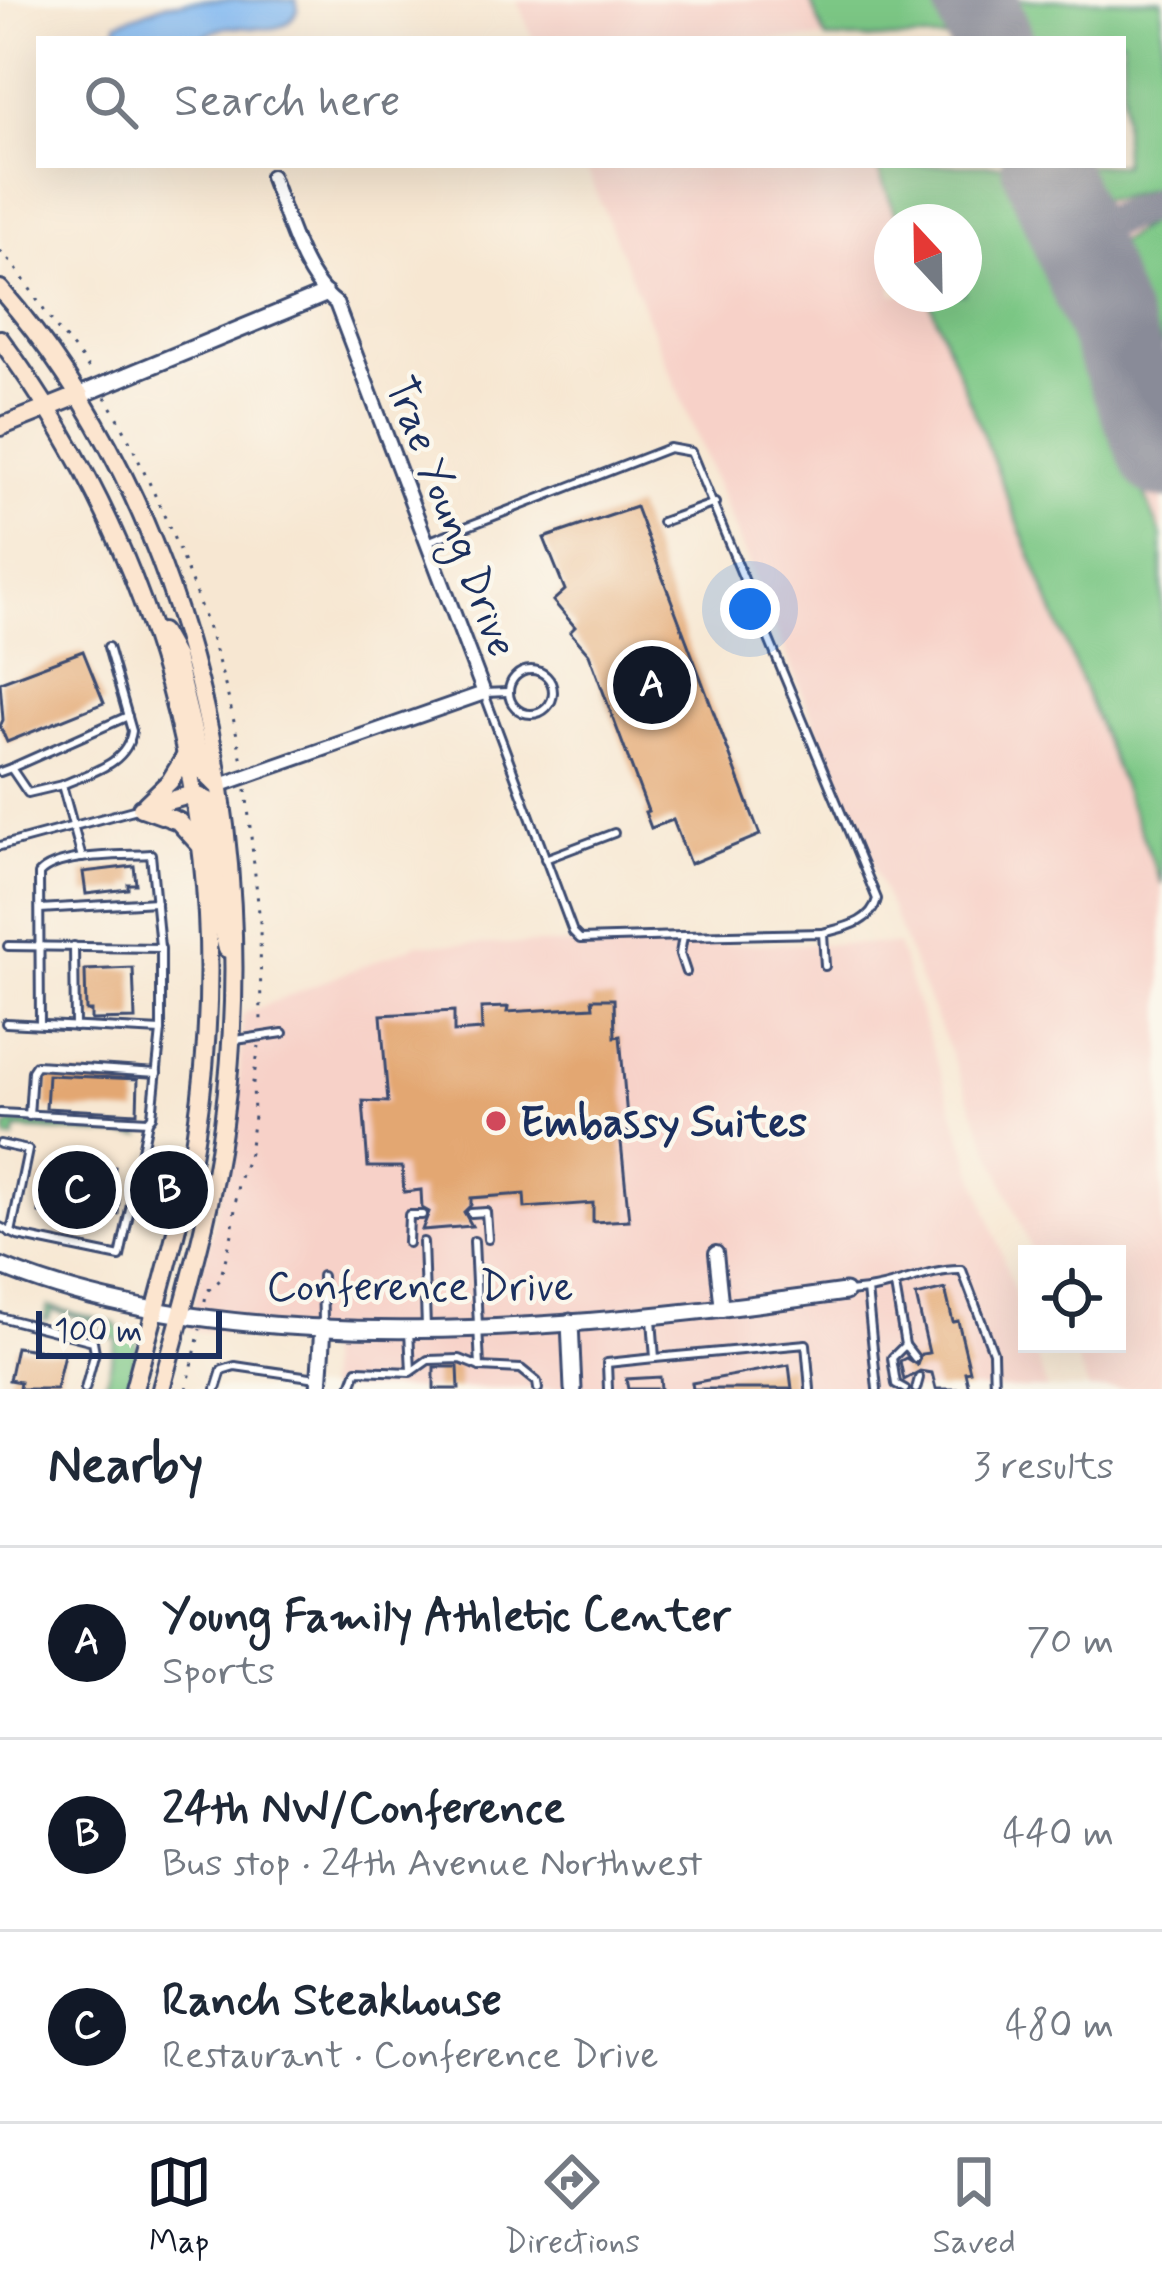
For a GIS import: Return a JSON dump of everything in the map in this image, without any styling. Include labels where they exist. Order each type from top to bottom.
[{"type":"main road","points":[[0,290],[80,395],[121,467],[158,552],[186,642],[218,786],[231,882],[232,1041],[214,1183],[161,1389]]},
{"type":"main road","points":[[0,306],[22,314]]},
{"type":"main road","points":[[0,339],[89,481],[140,595],[175,657],[203,771],[218,786]]},
{"type":"main road","points":[[0,427],[80,395]]},
{"type":"main road","points":[[134,1389],[183,1202],[203,1076],[208,984],[194,794],[172,691],[140,595]]},
{"type":"main road","points":[[141,808],[164,789],[186,754]]},
{"type":"main road","points":[[141,808],[194,794],[207,800],[221,925],[234,978]]},
{"type":"main road","points":[[141,808],[178,821],[201,847]]},
{"type":"street","name":"Trae Young Drive","points":[[218,786],[484,693],[336,303],[306,262],[271,176]]},
{"type":"street","points":[[80,395],[325,294]]},
{"type":"street","points":[[716,1253],[722,1310]]},
{"type":"street","name":"Conference Drive","points":[[0,1266],[181,1315],[323,1325],[570,1322],[722,1310],[845,1292]]},
{"type":"street","points":[[570,1322],[573,1389]]},
{"type":"street","points":[[320,1384],[323,1325]]},
{"type":"lane","points":[[427,542],[669,448],[692,452],[877,899],[874,911],[864,920],[823,933],[580,939],[573,932],[484,693],[508,692]]},
{"type":"lane","points":[[662,522],[715,502]]},
{"type":"lane","points":[[11,768],[28,793],[62,785],[127,752],[132,731],[108,647]]},
{"type":"lane","points":[[531,670],[544,674],[554,692],[544,712],[529,715],[515,709],[508,692],[517,675],[531,670]]},
{"type":"lane","points":[[0,772],[128,716]]},
{"type":"lane","points":[[62,785],[82,858]]},
{"type":"lane","points":[[0,847],[141,808]]},
{"type":"lane","points":[[545,859],[614,832]]},
{"type":"lane","points":[[0,1227],[71,1249],[120,1257],[144,1156],[161,1031],[152,854],[82,858],[40,870],[40,1024]]},
{"type":"lane","points":[[40,909],[157,902]]},
{"type":"lane","points":[[823,933],[825,966]]},
{"type":"lane","points":[[683,936],[680,954],[686,972]]},
{"type":"lane","points":[[8,946],[160,948]]},
{"type":"lane","points":[[74,946],[75,1027]]},
{"type":"lane","points":[[6,1023],[161,1031]]},
{"type":"lane","points":[[232,1041],[284,1034]]},
{"type":"lane","points":[[29,1116],[36,1065],[157,1072]]},
{"type":"lane","points":[[0,1113],[148,1121]]},
{"type":"lane","points":[[0,1144],[28,1150],[11,1233]]},
{"type":"lane","points":[[472,1213],[486,1212],[488,1239]]},
{"type":"lane","points":[[408,1243],[409,1215],[422,1215]]},
{"type":"lane","points":[[474,1241],[480,1367]]},
{"type":"lane","points":[[411,1372],[423,1243]]},
{"type":"lane","points":[[845,1292],[962,1270],[993,1352],[994,1389]]},
{"type":"lane","points":[[322,1276],[323,1325]]},
{"type":"lane","points":[[895,1286],[905,1346],[915,1358]]},
{"type":"lane","points":[[867,1290],[877,1389]]},
{"type":"lane","points":[[652,1316],[655,1358]]},
{"type":"lane","points":[[0,1317],[93,1341],[95,1352],[85,1389]]},
{"type":"lane","points":[[608,1389],[608,1363],[806,1344],[810,1389]]},
{"type":"lane","points":[[905,1346],[892,1358],[896,1384],[905,1389]]},
{"type":"lane","points":[[350,1389],[358,1370],[411,1372],[428,1360],[460,1359],[480,1367],[521,1370],[537,1382],[538,1389]]},
{"type":"lane","points":[[230,1389],[217,1388],[222,1370],[235,1366],[320,1384]]},
{"type":"lane","points":[[916,1389],[919,1378]]},
{"type":"shaded area","points":[[517,0],[1162,0],[1162,1389],[1089,1389],[1074,1353],[1126,1353],[1126,1245],[1029,1245],[586,168],[1126,168],[1126,36],[532,36]]},
{"type":"shaded area","points":[[418,944],[897,944],[1018,1302],[1018,1353],[1035,1353],[1047,1389],[326,1389],[325,1337],[188,1330],[236,1128],[243,1014]]},
{"type":"green space","points":[[810,0],[941,0],[957,36],[825,36]]},
{"type":"green space","points":[[1002,0],[1162,0],[1162,185],[1114,199],[1085,200],[1071,168],[1126,168],[1126,36],[1017,36]]},
{"type":"green space","points":[[877,168],[1010,168],[1162,537],[1162,885],[934,312],[982,312],[982,204],[892,204]]},
{"type":"green space","points":[[1162,215],[1162,389],[1105,251]]},
{"type":"green space","points":[[14,1123],[139,1132],[141,1136],[16,1129],[14,1139],[7,1138],[6,1127]]},
{"type":"green space","points":[[48,1306],[116,1324],[123,1338],[136,1337],[127,1389],[104,1389],[117,1339],[104,1335],[104,1325],[52,1310],[44,1320]]},
{"type":"water","points":[[296,0],[298,10],[277,27],[229,27],[203,36],[114,36],[118,22],[166,4]]},
{"type":"building","points":[[636,507],[760,835],[690,864],[673,820],[651,828],[589,654],[553,601],[565,590],[544,538]]},
{"type":"building","points":[[83,651],[104,703],[7,742],[0,726],[0,682]]},
{"type":"building","points":[[134,866],[136,884],[128,884],[128,889],[86,894],[83,872]]},
{"type":"building","points":[[133,968],[135,1019],[91,1020],[91,1011],[86,1011],[85,970]]},
{"type":"building","name":"Embassy Suites","points":[[592,999],[614,999],[629,1141],[621,1142],[629,1220],[593,1222],[593,1203],[525,1208],[524,1194],[471,1198],[464,1212],[472,1226],[422,1230],[429,1212],[422,1208],[421,1190],[404,1192],[402,1167],[368,1167],[363,1101],[388,1102],[381,1015],[454,1011],[454,1032],[482,1030],[481,1008],[508,1007],[507,1012],[593,1007]]},
{"type":"building","points":[[48,1075],[138,1079],[137,1113],[46,1108]]},
{"type":"building","points":[[90,1165],[115,1167],[112,1200],[119,1200],[118,1214],[68,1211],[67,1218],[39,1213],[42,1179],[48,1179],[49,1172],[89,1175]]},
{"type":"building","points":[[945,1289],[970,1371],[965,1372],[969,1389],[936,1389],[932,1373],[920,1371],[904,1380],[900,1361],[906,1358],[917,1365],[921,1354],[929,1353],[916,1296]]},
{"type":"building","points":[[16,1347],[64,1354],[56,1389],[19,1389],[20,1382],[9,1380]]},
{"type":"building","points":[[789,1365],[792,1389],[693,1389],[692,1383]]},
{"type":"building","points":[[434,1367],[458,1367],[459,1389],[434,1389]]},
{"type":"building","points":[[660,1377],[661,1389],[628,1389],[626,1379]]},
{"type":"taxiway","points":[[1072,236],[1162,201]]},
{"type":"runway","points":[[975,0],[990,36]]},
{"type":"runway","points":[[1044,168],[1162,457]]},
{"type":"place","name":"Young Family Athletic Center","points":[[652,685]]},
{"type":"place","name":"Embassy Suites","points":[[496,1121]]},
{"type":"place","name":"Ranch Steakhouse","points":[[77,1190]]},
{"type":"place","name":"24th NW/Conference","points":[[169,1190]]}]
